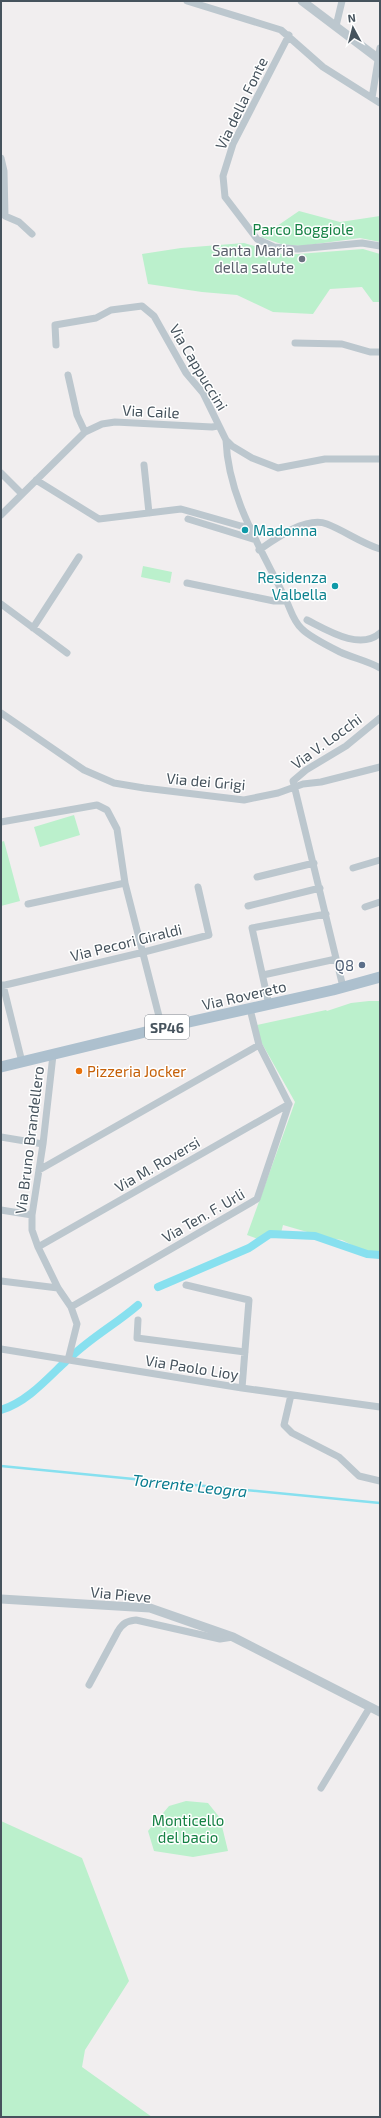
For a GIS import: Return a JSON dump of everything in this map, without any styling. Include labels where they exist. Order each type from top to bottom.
[{"type":"main road","name":"Via Rovereto","points":[[1,1066],[380,979]]},
{"type":"street","points":[[187,1],[281,30],[289,35],[323,67],[380,103]]},
{"type":"street","points":[[302,1],[378,59]]},
{"type":"street","points":[[336,26],[342,1]]},
{"type":"street","name":"Via della Fonte","points":[[289,35],[233,144],[223,176],[225,197],[257,239],[274,247],[298,249],[362,242],[380,246]]},
{"type":"street","points":[[372,98],[380,48]]},
{"type":"street","points":[[1,158],[4,171],[6,216],[19,222],[32,234]]},
{"type":"street","name":"Via Cappuccini","points":[[56,345],[55,325],[96,318],[111,310],[142,306],[154,316],[186,373],[203,393],[218,426],[226,440],[232,446],[252,458],[278,468],[325,459],[380,459]]},
{"type":"street","points":[[295,343],[342,344],[370,352],[380,352]]},
{"type":"street","points":[[68,375],[77,415],[85,432]]},
{"type":"street","name":"Via Caile","points":[[1,514],[85,432],[102,424],[115,422],[212,427],[218,426]]},
{"type":"street","points":[[226,440],[226,456],[233,488],[259,550],[287,601],[294,619],[302,629],[340,652],[380,668]]},
{"type":"street","points":[[144,465],[149,513]]},
{"type":"street","points":[[1,473],[22,494]]},
{"type":"street","points":[[36,480],[99,520],[181,509],[241,526],[250,527]]},
{"type":"street","points":[[188,519],[256,540]]},
{"type":"street","points":[[259,550],[287,531],[309,524],[325,523],[365,544],[380,549]]},
{"type":"street","points":[[33,628],[79,557]]},
{"type":"street","points":[[187,583],[274,601],[287,601]]},
{"type":"street","points":[[1,604],[67,653]]},
{"type":"street","points":[[307,620],[334,633],[362,641],[375,638],[380,633]]},
{"type":"street","name":"Via dei Grigi","points":[[1,713],[84,770],[114,783],[144,788],[244,800],[295,788],[303,784],[321,782],[380,767]]},
{"type":"street","name":"Via V. Locchi","points":[[295,788],[293,781],[306,770],[346,746],[380,718]]},
{"type":"street","points":[[295,788],[336,959],[348,986]]},
{"type":"street","points":[[1,822],[97,805],[107,810],[118,829],[125,883],[144,952],[162,1028]]},
{"type":"street","points":[[353,868],[380,860]]},
{"type":"street","points":[[258,877],[314,863]]},
{"type":"street","points":[[28,904],[125,883]]},
{"type":"street","name":"Via Pecori Giraldi","points":[[2,985],[144,952],[209,934],[198,887]]},
{"type":"street","points":[[248,906],[320,888]]},
{"type":"street","points":[[365,907],[380,902]]},
{"type":"street","points":[[269,1005],[252,928],[326,914]]},
{"type":"street","points":[[263,975],[336,959]]},
{"type":"street","points":[[2,985],[22,1062]]},
{"type":"street","points":[[250,1010],[259,1045],[289,1104]]},
{"type":"street","points":[[39,1170],[259,1045]]},
{"type":"street","name":"Via Bruno Brandellero","points":[[53,1055],[43,1144],[32,1215],[32,1230],[38,1247],[58,1288],[71,1307],[77,1324],[68,1360]]},
{"type":"street","name":"Via M. Roversi","points":[[38,1247],[289,1104]]},
{"type":"street","name":"Via Ten. F. Urli","points":[[71,1307],[257,1199],[289,1104]]},
{"type":"street","points":[[1,1137],[43,1144]]},
{"type":"street","points":[[1,1210],[32,1215]]},
{"type":"street","points":[[1,1281],[58,1288]]},
{"type":"street","points":[[186,1285],[249,1300],[242,1388]]},
{"type":"street","points":[[138,1320],[136,1338],[245,1352]]},
{"type":"street","name":"Via Paolo Lioy","points":[[1,1349],[242,1388],[380,1407]]},
{"type":"street","points":[[291,1395],[284,1425],[292,1433],[339,1457],[359,1476],[380,1481]]},
{"type":"street","name":"Via Pieve","points":[[1,1599],[150,1608],[234,1637],[380,1712]]},
{"type":"street","name":"Via Pieve","points":[[89,1685],[118,1630],[122,1624],[129,1621],[136,1620],[220,1639],[234,1637]]},
{"type":"street","points":[[321,1788],[370,1707]]},
{"type":"green space","name":"Parco Boggiole","points":[[299,211],[340,222],[380,216],[380,242],[360,238],[301,246],[281,244],[261,237]]},
{"type":"green space","points":[[244,243],[285,255],[363,249],[380,254],[380,302],[373,302],[362,287],[330,289],[313,314],[273,312],[237,295],[202,292],[148,284],[142,254],[181,248]]},
{"type":"green space","points":[[143,566],[172,572],[170,583],[141,577]]},
{"type":"green space","points":[[74,815],[80,835],[40,847],[34,827]]},
{"type":"green space","points":[[4,841],[20,901],[1,906],[1,842]]},
{"type":"green space","points":[[380,1001],[380,1254],[362,1250],[342,1240],[328,1238],[283,1225],[281,1233],[258,1239],[247,1235],[295,1102],[260,1040],[257,1025],[327,1011],[351,1003]]},
{"type":"green space","name":"Monticello del bacio","points":[[186,1801],[208,1803],[220,1818],[228,1851],[193,1857],[154,1851],[148,1831],[169,1806]]},
{"type":"green space","points":[[1,1821],[82,1858],[129,1981],[85,2050],[82,2067],[152,2117],[1,2117]]},
{"type":"waterway","points":[[158,1287],[249,1248],[270,1234],[315,1236],[367,1254],[380,1255]]},
{"type":"waterway","points":[[71,1357],[87,1343],[138,1305]]},
{"type":"waterway","points":[[1,1410],[28,1396],[66,1361]]},
{"type":"waterway","name":"Torrente Leogra","points":[[1,1466],[380,1503]]},
{"type":"place","name":"Santa Maria della salute","points":[[302,259]]},
{"type":"place","name":"Madonna","points":[[245,530]]},
{"type":"place","name":"Residenza Valbella","points":[[335,586]]},
{"type":"place","name":"Q8","points":[[362,965]]},
{"type":"place","name":"Pizzeria Jocker","points":[[79,1071]]}]
